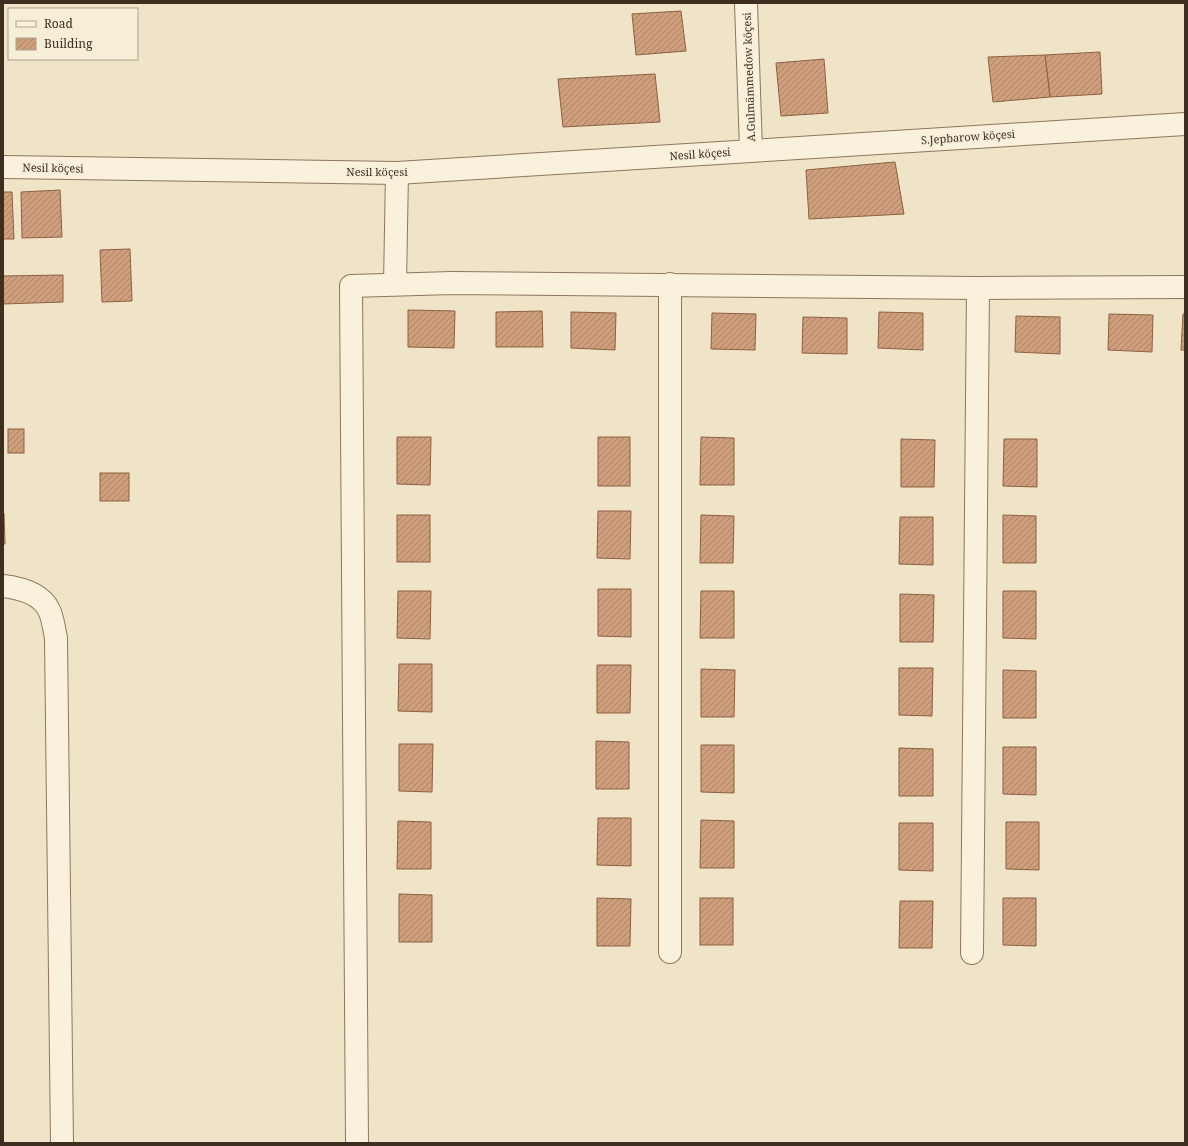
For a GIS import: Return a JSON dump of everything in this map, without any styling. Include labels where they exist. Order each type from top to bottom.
[{"type":"street","name":"A.Gulmämmedow köçesi","points":[[746,3],[750,150]]},
{"type":"street","name":"S.Jepbarow köçesi","points":[[750,150],[1185,124]]},
{"type":"street","name":"Nesil köçesi","points":[[3,167],[397,173],[750,150]]},
{"type":"street","points":[[395,284],[397,173]]},
{"type":"street","points":[[357,1143],[351,286],[395,284],[670,284],[978,288],[1185,286]]},
{"type":"street","points":[[670,284],[670,952]]},
{"type":"street","points":[[972,953],[978,288]]},
{"type":"street","points":[[3,586],[18,588],[34,594],[48,609],[56,638],[62,1143]]},
{"type":"building","points":[[681,11],[686,51],[636,55],[632,14]]},
{"type":"building","points":[[1100,52],[1102,94],[1050,97],[1045,55]]},
{"type":"building","points":[[1045,55],[1050,97],[993,102],[988,57]]},
{"type":"building","points":[[824,59],[828,113],[781,116],[776,63]]},
{"type":"building","points":[[655,74],[660,122],[563,127],[558,79]]},
{"type":"building","points":[[895,162],[904,214],[809,219],[806,170]]},
{"type":"building","points":[[60,190],[62,237],[22,238],[21,192]]},
{"type":"building","points":[[3,192],[12,192],[14,239],[3,239]]},
{"type":"building","points":[[130,249],[132,301],[102,302],[100,250]]},
{"type":"building","points":[[63,275],[63,302],[3,304],[3,276]]},
{"type":"building","points":[[408,310],[455,311],[454,348],[408,347]]},
{"type":"building","points":[[542,311],[543,347],[496,347],[496,312]]},
{"type":"building","points":[[571,312],[616,313],[615,350],[571,348]]},
{"type":"building","points":[[879,312],[923,313],[923,350],[878,348]]},
{"type":"building","points":[[712,313],[756,314],[755,350],[711,349]]},
{"type":"building","points":[[1109,314],[1153,315],[1152,352],[1108,350]]},
{"type":"building","points":[[1183,314],[1185,314],[1185,350],[1181,350]]},
{"type":"building","points":[[1016,316],[1060,317],[1060,354],[1015,352]]},
{"type":"building","points":[[803,317],[847,318],[847,354],[802,353]]},
{"type":"building","points":[[8,429],[24,429],[24,453],[8,453]]},
{"type":"building","points":[[397,437],[431,437],[430,485],[397,484]]},
{"type":"building","points":[[598,437],[630,437],[630,486],[598,486]]},
{"type":"building","points":[[701,437],[734,438],[734,485],[700,485]]},
{"type":"building","points":[[901,439],[935,440],[934,487],[901,487]]},
{"type":"building","points":[[1004,439],[1037,439],[1037,487],[1003,486]]},
{"type":"building","points":[[100,473],[129,473],[129,501],[100,501]]},
{"type":"building","points":[[598,511],[631,511],[630,559],[597,558]]},
{"type":"building","points":[[4,513],[5,544],[3,544]]},
{"type":"building","points":[[397,515],[430,515],[430,562],[397,562]]},
{"type":"building","points":[[701,515],[734,516],[733,563],[700,563]]},
{"type":"building","points":[[1003,515],[1036,516],[1036,563],[1003,563]]},
{"type":"building","points":[[900,517],[933,517],[933,565],[899,564]]},
{"type":"building","points":[[598,589],[631,589],[631,637],[598,636]]},
{"type":"building","points":[[398,591],[431,591],[430,639],[397,638]]},
{"type":"building","points":[[701,591],[734,591],[734,638],[700,638]]},
{"type":"building","points":[[1003,591],[1036,591],[1036,639],[1003,638]]},
{"type":"building","points":[[900,594],[934,595],[933,642],[900,642]]},
{"type":"building","points":[[399,664],[432,664],[432,712],[398,711]]},
{"type":"building","points":[[597,665],[631,665],[630,713],[597,713]]},
{"type":"building","points":[[899,668],[933,668],[932,716],[899,715]]},
{"type":"building","points":[[701,669],[735,670],[734,717],[701,717]]},
{"type":"building","points":[[1003,670],[1036,671],[1036,718],[1003,718]]},
{"type":"building","points":[[596,741],[629,742],[629,789],[596,789]]},
{"type":"building","points":[[399,744],[433,744],[432,792],[399,791]]},
{"type":"building","points":[[701,745],[734,745],[734,793],[701,792]]},
{"type":"building","points":[[1003,747],[1036,747],[1036,795],[1003,794]]},
{"type":"building","points":[[899,748],[933,749],[933,796],[899,796]]},
{"type":"building","points":[[598,818],[631,818],[631,866],[597,865]]},
{"type":"building","points":[[701,820],[734,821],[734,868],[700,868]]},
{"type":"building","points":[[398,821],[431,822],[431,869],[397,869]]},
{"type":"building","points":[[1006,822],[1039,822],[1039,870],[1006,869]]},
{"type":"building","points":[[899,823],[933,823],[933,871],[899,870]]},
{"type":"building","points":[[399,894],[432,895],[432,942],[399,942]]},
{"type":"building","points":[[597,898],[631,899],[630,946],[597,946]]},
{"type":"building","points":[[700,898],[733,898],[733,945],[700,945]]},
{"type":"building","points":[[1003,898],[1036,898],[1036,946],[1003,945]]},
{"type":"building","points":[[900,901],[933,901],[932,948],[899,948]]}]
